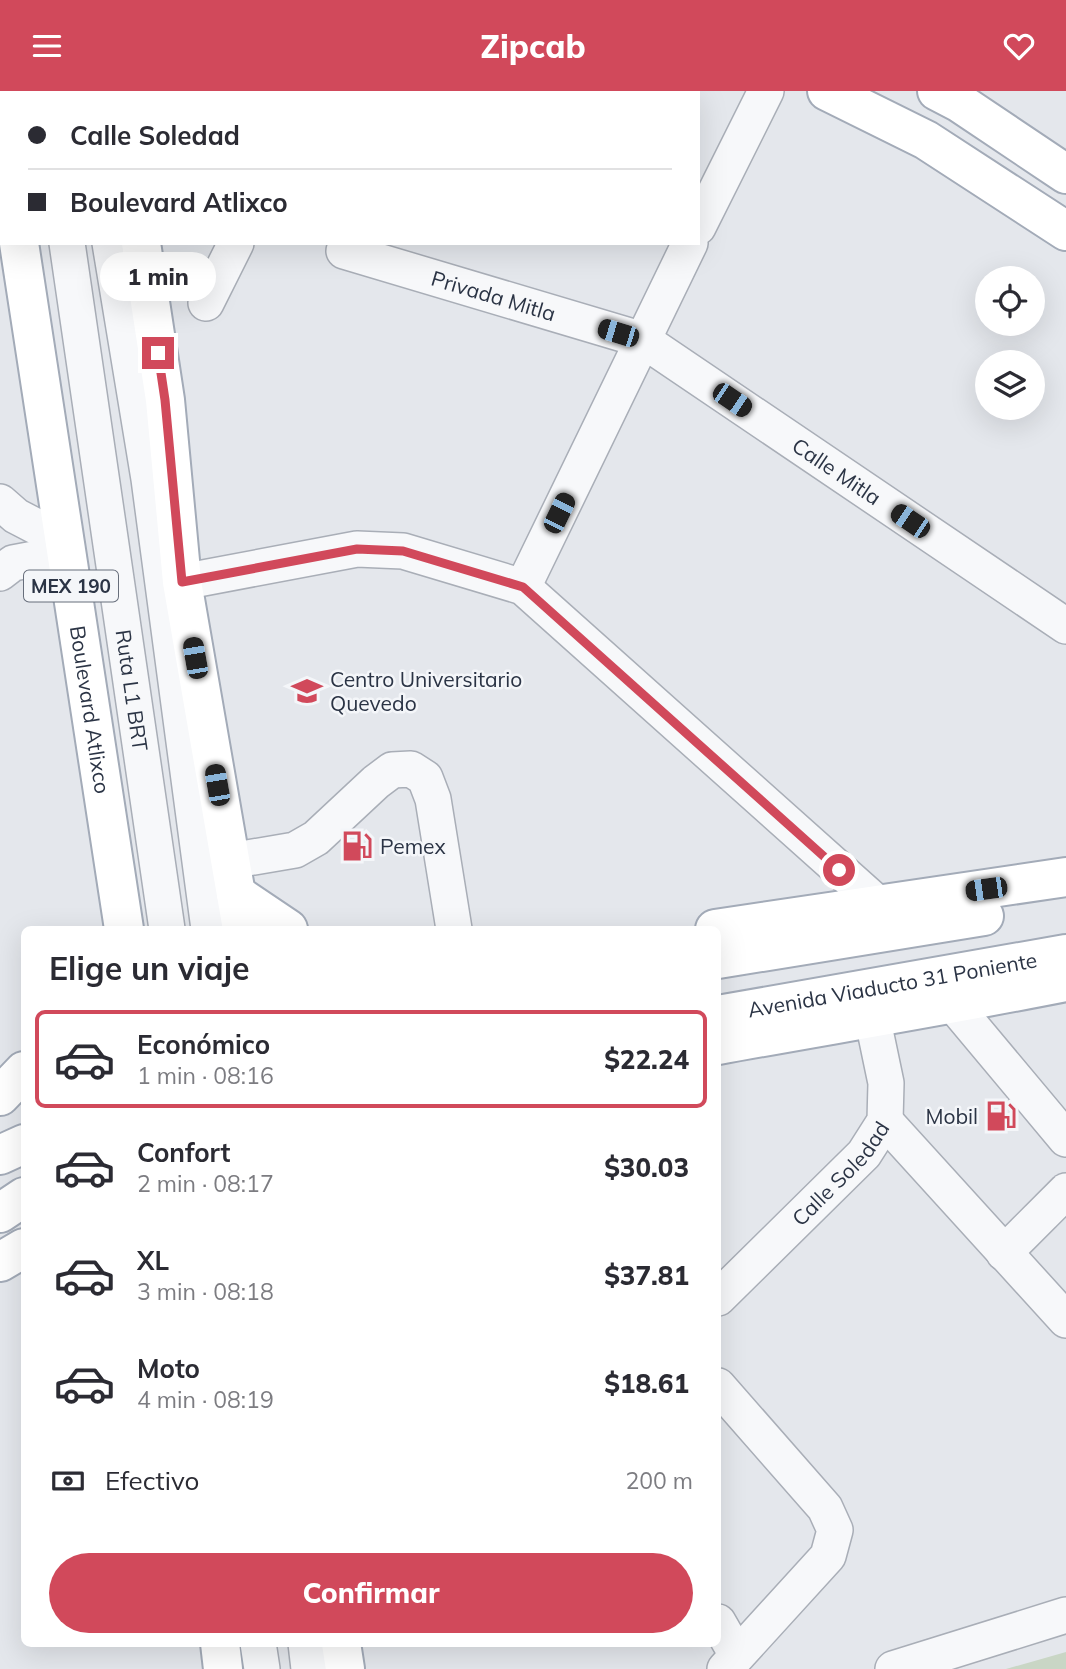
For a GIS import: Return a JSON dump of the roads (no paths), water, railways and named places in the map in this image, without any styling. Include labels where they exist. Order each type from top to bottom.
[{"type":"main road","points":[[827,91],[926,140],[1066,231]]},
{"type":"main road","points":[[956,95],[1066,174]]},
{"type":"main road","name":"Boulevard Atlixco","points":[[19,245],[124,926]]},
{"type":"main road","points":[[141,245],[165,400],[182,582],[236,895],[283,926]]},
{"type":"main road","points":[[98,926],[115,866]]},
{"type":"main road","points":[[721,928],[1066,877]]},
{"type":"main road","points":[[721,959],[1066,902]]},
{"type":"main road","name":"Avenida Viaducto 31 Poniente","points":[[721,1032],[1066,954]]},
{"type":"main road","points":[[721,1033],[872,1016],[953,1004],[1066,982]]},
{"type":"main road","points":[[0,1096],[21,1073]]},
{"type":"main road","points":[[0,1109],[21,1095]]},
{"type":"main road","points":[[0,1155],[21,1145]]},
{"type":"main road","points":[[0,1213],[21,1199]]},
{"type":"main road","points":[[0,1262],[21,1250]]},
{"type":"main road","points":[[0,1274],[21,1278]]},
{"type":"main road","points":[[220,1647],[223,1669]]},
{"type":"main road","points":[[342,1647],[345,1669]]},
{"type":"street","points":[[700,223],[766,91]]},
{"type":"street","name":"Ruta L1 BRT","points":[[67,245],[167,926]]},
{"type":"street","name":"Ruta L1 BRT","points":[[110,245],[149,479],[209,926]]},
{"type":"street","points":[[206,303],[235,245]]},
{"type":"street","points":[[523,587],[689,245]]},
{"type":"street","name":"Privada Mitla","points":[[344,251],[643,340]]},
{"type":"street","name":"Calle Mitla","points":[[643,340],[1066,626]]},
{"type":"street","points":[[0,502],[16,516],[65,547]]},
{"type":"street","points":[[0,573],[13,563],[65,547]]},
{"type":"street","points":[[182,582],[357,549],[403,551],[523,587],[879,905]]},
{"type":"street","points":[[236,895],[295,850],[316,838],[376,782],[393,770],[411,769],[425,778],[433,799],[454,926]]},
{"type":"street","points":[[953,1004],[1066,1139]]},
{"type":"street","name":"Calle Soledad","points":[[721,1295],[864,1154],[885,1121],[886,1083],[872,1016]]},
{"type":"street","points":[[885,1121],[1066,1320]]},
{"type":"street","points":[[1004,1253],[1066,1191]]},
{"type":"street","points":[[721,1389],[825,1508],[835,1530],[828,1556],[731,1662],[721,1631]]},
{"type":"street","points":[[893,1669],[1066,1615]]},
{"type":"street","points":[[259,1647],[262,1669]]},
{"type":"street","points":[[307,1647],[310,1669]]},
{"type":"place","name":"Centro Universitario Quevedo","points":[[307,691]]},
{"type":"place","name":"Pemex","points":[[357,846]]},
{"type":"place","name":"Mobil","points":[[1001,1116]]}]
